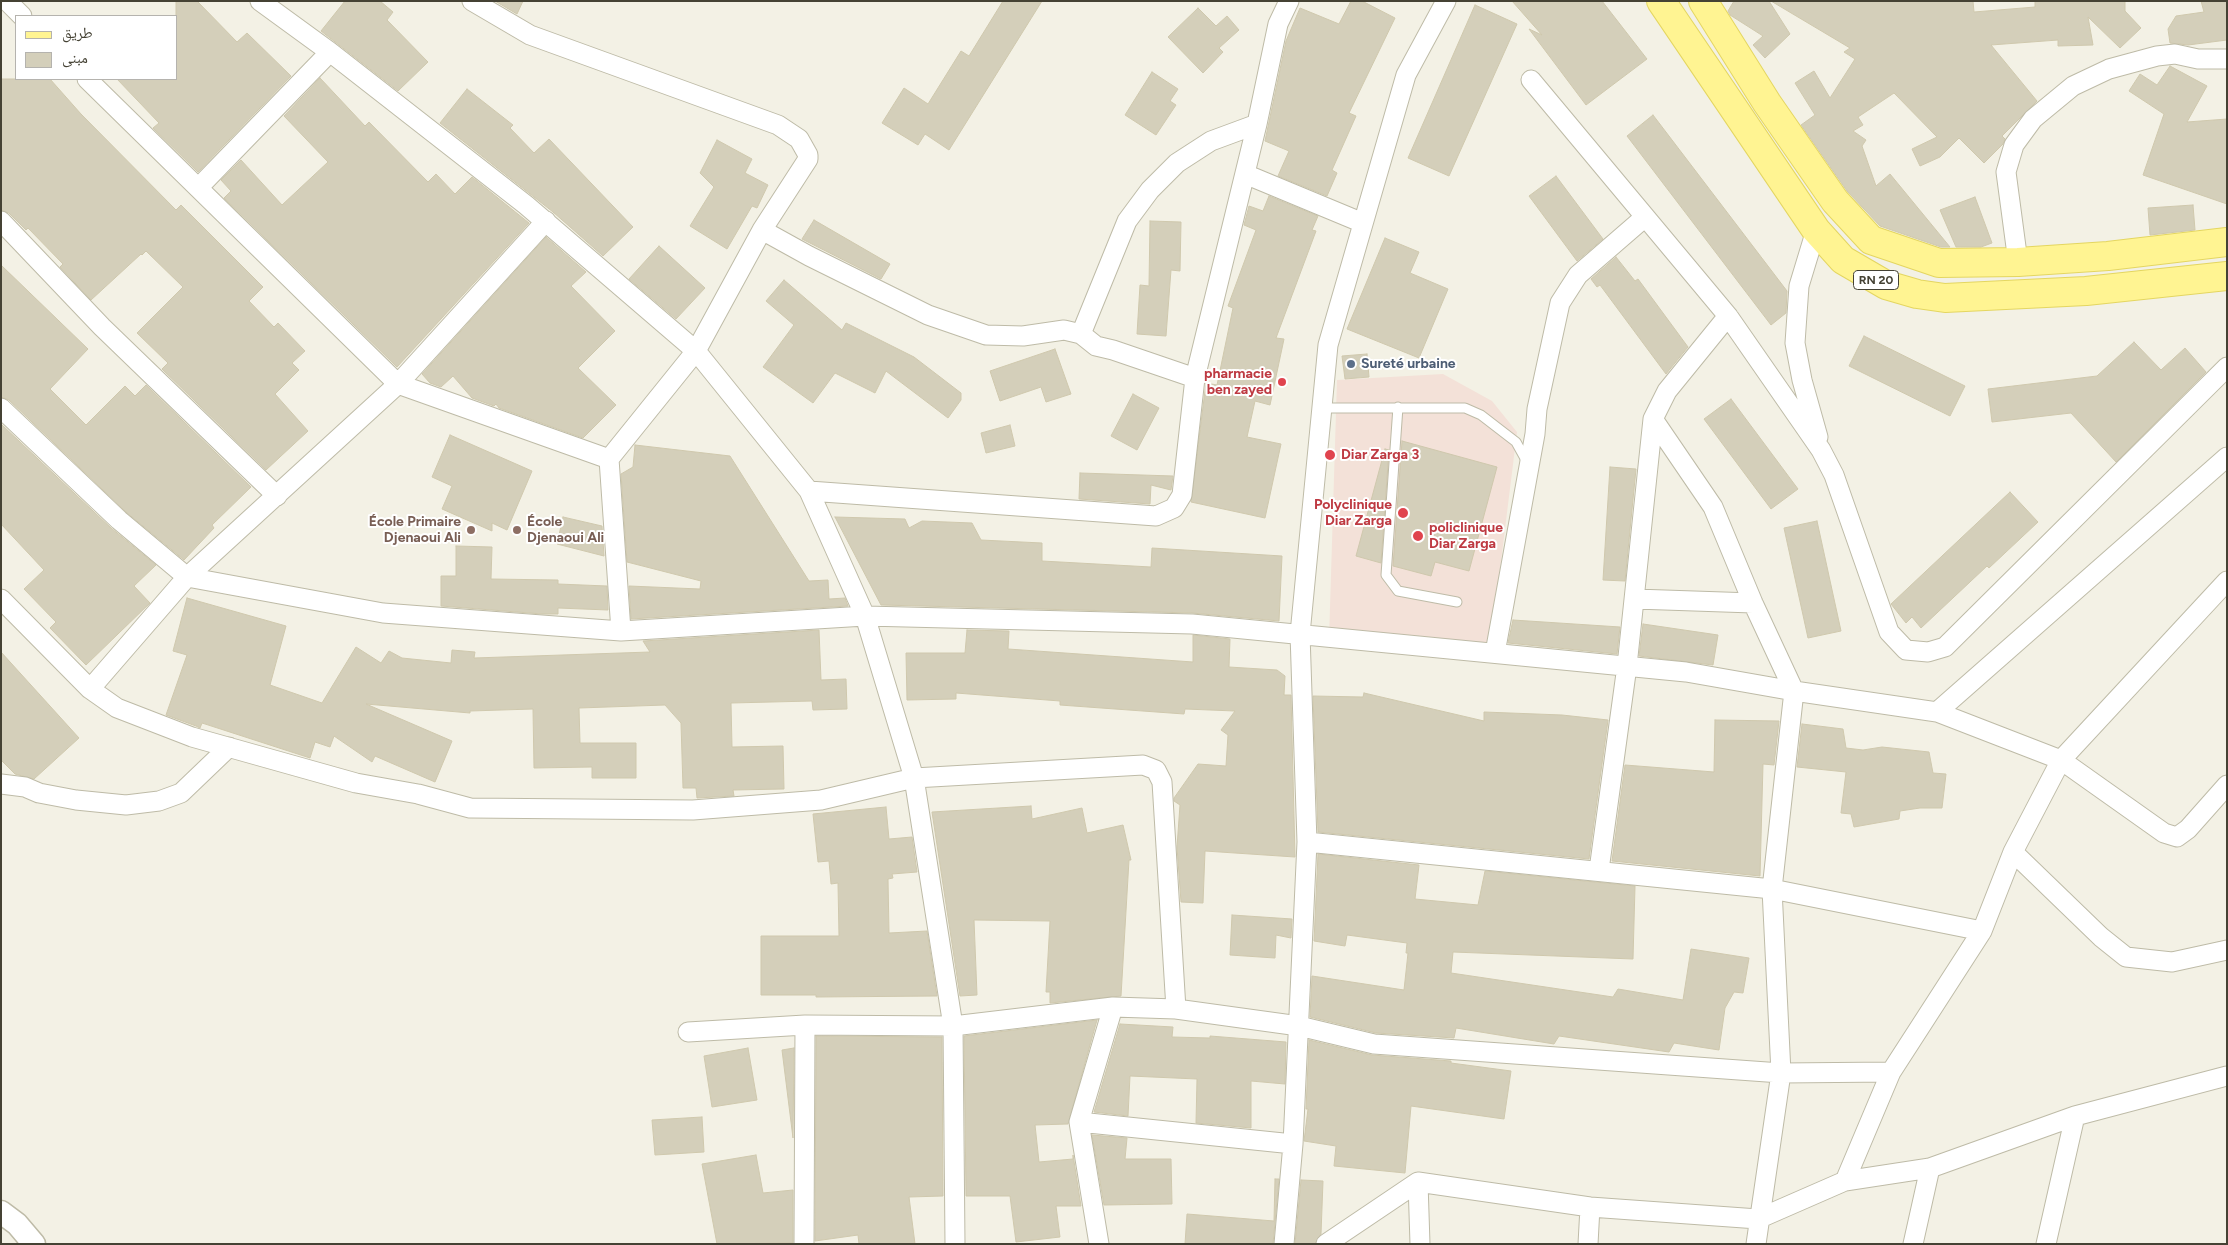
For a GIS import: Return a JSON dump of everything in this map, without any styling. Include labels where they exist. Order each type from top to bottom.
[{"type":"main road","name":"RN 20","points":[[1661,1],[1816,230],[1844,260],[1886,286],[1917,294],[1945,298],[2086,291],[2227,276]]},
{"type":"main road","name":"RN 20","points":[[1703,1],[1768,103],[1835,201],[1871,240],[1939,263],[2018,262],[2108,256],[2227,242]]},
{"type":"street","points":[[7,1],[21,15]]},
{"type":"street","points":[[260,1],[330,52],[546,222],[696,351],[809,491],[864,616],[914,778],[953,1026],[956,1244]]},
{"type":"street","points":[[472,1],[530,35],[778,125],[794,134],[806,149],[808,159],[762,230],[696,351],[609,459],[621,631]]},
{"type":"street","points":[[809,491],[1156,516],[1174,508],[1182,495],[1195,378],[1246,174],[1278,24],[1289,1]]},
{"type":"street","points":[[1284,1244],[1293,1144],[1307,842],[1300,634],[1328,345],[1406,75],[1446,1]]},
{"type":"street","points":[[199,187],[330,52]]},
{"type":"street","points":[[2018,262],[2006,172],[2014,145],[2033,119],[2073,86],[2110,69],[2157,56],[2175,54],[2198,59],[2227,59]]},
{"type":"street","points":[[88,80],[398,384],[609,459]]},
{"type":"street","points":[[1531,80],[1728,316],[1821,450],[1834,475],[1889,632],[1906,650],[1928,652],[1945,647],[2227,367]]},
{"type":"street","points":[[1081,334],[1127,221],[1150,190],[1178,163],[1211,141],[1257,124]]},
{"type":"street","points":[[1246,174],[1363,223]]},
{"type":"street","points":[[1495,653],[1535,434],[1537,410],[1560,303],[1578,275],[1645,217]]},
{"type":"street","points":[[1,221],[102,327],[277,496]]},
{"type":"street","points":[[90,689],[187,578],[398,384],[546,222]]},
{"type":"street","points":[[762,230],[809,256],[928,315],[986,335],[1023,336],[1064,330],[1081,334],[1096,346],[1195,378]]},
{"type":"street","points":[[1816,230],[1799,286],[1794,343],[1821,450]]},
{"type":"street","points":[[1599,870],[1627,666],[1653,419],[1667,390],[1728,316]]},
{"type":"street","points":[[1,408],[119,520],[187,578],[382,613],[621,631],[864,616],[1192,624],[1300,634],[1686,672],[1794,691],[1937,712],[2061,760],[2164,833],[2177,837],[2188,829],[2227,785]]},
{"type":"street","points":[[1653,419],[1713,507],[1753,603],[1794,691],[1772,889],[1781,1073],[1758,1219],[1756,1244]]},
{"type":"street","points":[[1937,712],[2227,457]]},
{"type":"street","points":[[1845,1181],[1891,1072],[1982,931],[2013,852],[2061,760],[2227,581]]},
{"type":"street","points":[[1,599],[90,689],[117,708],[192,737],[356,783],[418,794],[470,808],[693,810],[821,800],[914,778],[1143,765],[1156,770],[1162,782],[1176,1009]]},
{"type":"street","points":[[1634,600],[1753,603]]},
{"type":"street","points":[[1,784],[24,787],[38,793],[76,800],[126,805],[160,801],[181,793],[229,747]]},
{"type":"street","points":[[1307,842],[1599,870],[1772,889],[1982,931]]},
{"type":"street","points":[[2013,852],[2101,937],[2126,957],[2172,962],[2227,950]]},
{"type":"street","points":[[1099,1244],[1079,1122],[1113,1007]]},
{"type":"street","points":[[688,1032],[805,1025],[953,1026],[1113,1007],[1176,1009],[1299,1026],[1374,1044],[1781,1073],[1891,1072]]},
{"type":"street","points":[[804,1244],[805,1025]]},
{"type":"street","points":[[1326,1244],[1418,1182],[1590,1208],[1758,1219],[1845,1181],[1930,1168],[2075,1116],[2227,1076]]},
{"type":"street","points":[[2046,1244],[2075,1116]]},
{"type":"street","points":[[1079,1122],[1293,1144]]},
{"type":"street","points":[[1913,1244],[1930,1168]]},
{"type":"street","points":[[1418,1182],[1420,1244]]},
{"type":"street","points":[[1588,1244],[1590,1208]]},
{"type":"street","points":[[1,1212],[16,1224],[34,1244]]},
{"type":"lane","points":[[1398,407],[1386,576],[1398,591],[1457,602]]},
{"type":"lane","points":[[1323,408],[1466,408],[1481,416],[1516,442],[1528,465]]},
{"type":"shaded area","name":"policlinique Diar Zarga","points":[[1443,374],[1492,401],[1517,432],[1489,658],[1329,640],[1337,380]]},
{"type":"building","points":[[176,1],[197,1],[237,42],[247,33],[291,76],[198,172],[153,128],[159,123],[118,80],[178,80],[178,15],[176,15]]},
{"type":"building","points":[[345,1],[380,1],[393,12],[387,20],[428,62],[398,91],[321,31]]},
{"type":"building","points":[[495,1],[523,1],[517,14]]},
{"type":"building","points":[[1003,1],[1042,1],[949,150],[925,134],[918,145],[882,123],[904,88],[928,104],[961,51],[969,56]]},
{"type":"building","points":[[1351,1],[1362,1],[1395,18],[1349,113],[1356,116],[1332,170],[1337,173],[1327,196],[1278,176],[1289,151],[1265,141],[1286,41],[1300,8],[1339,24]]},
{"type":"building","points":[[1512,1],[1602,1],[1647,59],[1586,105],[1529,29],[1542,35]]},
{"type":"building","points":[[1734,1],[1769,1],[1790,34],[1765,58],[1753,45],[1763,36],[1730,15],[1728,11]]},
{"type":"building","points":[[1771,1],[1973,1],[1974,12],[2035,7],[2035,1],[2125,1],[2125,11],[2141,28],[2120,48],[2088,17],[2093,45],[2058,46],[2058,40],[1991,45],[2037,101],[2002,136],[2005,139],[2003,144],[1984,163],[1959,138],[1940,157],[1920,166],[1912,149],[1937,137],[1894,93],[1858,117],[1863,125],[1853,131],[1866,140],[1862,146],[1876,186],[1890,174],[1950,247],[1941,247],[1880,226],[1847,191],[1801,125],[1815,115],[1795,83],[1814,71],[1830,98],[1855,59],[1844,52],[1850,48]]},
{"type":"building","points":[[2201,1],[2227,1],[2227,40],[2188,45],[2170,43],[2168,29],[2176,16],[2204,12]]},
{"type":"building","points":[[1475,5],[1517,24],[1449,176],[1408,158]]},
{"type":"building","points":[[1198,8],[1216,26],[1227,16],[1239,30],[1219,48],[1223,52],[1203,73],[1168,37]]},
{"type":"building","points":[[2170,66],[2207,86],[2187,122],[2227,119],[2227,204],[2143,175],[2164,114],[2129,91],[2140,74],[2157,85]]},
{"type":"building","points":[[1152,72],[1178,89],[1170,101],[1176,105],[1156,135],[1125,115]]},
{"type":"building","points":[[320,78],[365,126],[369,122],[428,182],[436,174],[455,194],[472,177],[529,223],[397,367],[224,198],[231,191],[221,180],[241,160],[282,205],[328,162],[284,116]]},
{"type":"building","points":[[1,79],[51,80],[81,114],[176,210],[181,205],[263,287],[249,301],[274,327],[278,323],[305,351],[292,363],[299,370],[275,394],[308,431],[266,470],[162,369],[168,363],[137,333],[183,287],[146,251],[91,300],[60,267],[63,264],[28,228],[26,230],[9,213],[1,210]]},
{"type":"building","points":[[467,89],[513,125],[510,128],[534,153],[549,139],[633,227],[603,256],[553,212],[440,123]]},
{"type":"building","points":[[1653,115],[1787,291],[1786,313],[1771,325],[1627,136]]},
{"type":"building","points":[[717,140],[752,159],[745,173],[768,185],[757,208],[752,206],[727,249],[690,226],[714,187],[700,173]]},
{"type":"building","points":[[1556,176],[1603,239],[1577,261],[1529,196]]},
{"type":"building","points":[[1269,196],[1318,216],[1312,230],[1316,231],[1276,338],[1284,339],[1270,405],[1255,401],[1247,437],[1281,444],[1265,518],[1191,502],[1206,383],[1217,385],[1233,308],[1228,306],[1256,230],[1244,225],[1249,206],[1263,211]]},
{"type":"building","points":[[1975,197],[1992,243],[1981,247],[1956,247],[1940,210]]},
{"type":"building","points":[[2193,205],[2195,230],[2150,235],[2148,208]]},
{"type":"building","points":[[814,220],[890,264],[881,279],[802,239]]},
{"type":"building","points":[[1150,221],[1181,222],[1180,271],[1171,270],[1166,336],[1137,334],[1140,285],[1149,286]]},
{"type":"building","points":[[546,237],[586,272],[571,286],[615,331],[578,368],[616,405],[583,438],[499,408],[496,404],[494,406],[472,398],[453,376],[441,387],[430,383],[422,374]]},
{"type":"building","points":[[1385,238],[1419,252],[1410,273],[1448,289],[1419,358],[1347,329]]},
{"type":"building","points":[[659,246],[705,288],[676,319],[629,279]]},
{"type":"building","points":[[1616,257],[1635,281],[1638,279],[1688,347],[1666,374],[1600,285],[1597,287],[1591,279]]},
{"type":"building","points":[[1,265],[88,349],[50,389],[86,425],[125,386],[135,396],[146,385],[251,487],[212,525],[214,528],[184,560],[126,512],[9,400],[1,397]]},
{"type":"building","points":[[784,280],[842,330],[846,323],[914,357],[961,393],[961,400],[948,418],[886,371],[875,393],[835,373],[813,403],[763,367],[794,325],[766,301]]},
{"type":"building","points":[[1864,336],[1965,386],[1950,416],[1849,366]]},
{"type":"building","points":[[2134,342],[2161,370],[2185,348],[2206,372],[2116,462],[2071,413],[1992,422],[1988,389],[2097,376]]},
{"type":"building","points":[[1055,349],[1071,394],[1046,402],[1041,387],[1000,401],[990,371]]},
{"type":"building","points":[[1367,354],[1369,377],[1345,379],[1342,356]]},
{"type":"building","points":[[1133,394],[1159,408],[1137,450],[1111,436]]},
{"type":"building","points":[[1731,399],[1798,489],[1771,509],[1704,419]]},
{"type":"building","points":[[1,424],[111,528],[156,565],[134,586],[150,603],[86,665],[50,628],[56,622],[24,589],[44,570],[1,524]]},
{"type":"building","points":[[1010,425],[1015,446],[986,453],[981,433]]},
{"type":"building","points":[[450,435],[532,471],[507,530],[492,523],[492,531],[442,509],[452,486],[432,477]]},
{"type":"building","points":[[1402,441],[1497,467],[1469,571],[1435,562],[1431,576],[1393,566]]},
{"type":"building","points":[[635,445],[730,456],[809,581],[828,580],[829,599],[845,598],[848,606],[631,619],[629,586],[700,589],[701,581],[627,562],[621,474],[633,467]]},
{"type":"building","points":[[1385,449],[1389,450],[1381,563],[1356,556]]},
{"type":"building","points":[[1610,467],[1636,469],[1625,581],[1603,580]]},
{"type":"building","points":[[1080,473],[1173,476],[1171,490],[1151,485],[1150,504],[1079,499]]},
{"type":"building","points":[[2010,492],[2038,522],[1989,568],[1987,566],[1921,628],[1912,617],[1906,623],[1891,604]]},
{"type":"building","points":[[563,517],[602,526],[604,556],[557,544]]},
{"type":"building","points":[[835,517],[905,519],[909,528],[922,521],[972,523],[981,540],[1042,543],[1042,561],[1151,567],[1152,548],[1282,556],[1279,621],[1192,613],[881,605]]},
{"type":"building","points":[[1817,521],[1841,631],[1808,638],[1784,528]]},
{"type":"building","points":[[456,546],[492,547],[491,579],[558,580],[558,584],[607,586],[608,610],[558,608],[558,614],[542,614],[441,606],[441,576],[456,576]]},
{"type":"building","points":[[187,598],[286,626],[270,685],[322,703],[356,647],[381,663],[389,651],[402,658],[451,663],[452,650],[475,652],[474,658],[650,652],[643,641],[819,630],[821,680],[846,679],[847,709],[813,710],[812,701],[731,703],[732,747],[783,746],[784,789],[733,790],[734,796],[697,798],[696,788],[683,788],[681,723],[665,705],[579,708],[580,743],[636,743],[636,778],[592,778],[592,767],[534,768],[533,709],[470,711],[470,713],[366,704],[452,741],[435,782],[375,756],[372,762],[334,736],[330,747],[315,742],[310,758],[202,723],[200,728],[166,715],[187,655],[173,651]]},
{"type":"building","points":[[1513,620],[1620,627],[1617,654],[1508,643]]},
{"type":"building","points":[[1643,624],[1718,635],[1713,665],[1639,656]]},
{"type":"building","points":[[967,630],[1009,631],[1008,649],[1193,662],[1193,635],[1230,639],[1229,667],[1277,670],[1285,676],[1284,695],[1291,695],[1295,857],[1205,851],[1203,903],[1181,902],[1177,847],[1180,805],[1174,801],[1174,798],[1198,764],[1226,766],[1228,735],[1221,730],[1235,711],[1185,709],[1184,714],[1060,705],[1060,701],[956,693],[956,699],[907,700],[906,653],[965,653]]},
{"type":"building","points":[[1,652],[79,738],[34,779],[15,774],[1,760]]},
{"type":"building","points":[[1364,693],[1484,721],[1484,712],[1562,715],[1608,720],[1589,859],[1318,832],[1313,696],[1363,697]]},
{"type":"building","points":[[1715,720],[1779,721],[1774,765],[1763,764],[1760,876],[1612,861],[1625,765],[1714,772]]},
{"type":"building","points":[[1802,724],[1843,729],[1846,748],[1863,750],[1882,747],[1929,752],[1933,773],[1946,774],[1942,808],[1920,808],[1900,811],[1899,819],[1854,827],[1851,814],[1841,813],[1846,772],[1797,767]]},
{"type":"building","points":[[1031,806],[1032,819],[1082,808],[1087,833],[1123,825],[1131,860],[1129,860],[1121,996],[1050,1003],[1050,992],[1046,992],[1050,921],[974,920],[977,995],[960,996],[932,812]]},
{"type":"building","points":[[886,807],[889,839],[912,837],[917,872],[892,874],[893,878],[888,879],[889,933],[927,931],[937,996],[816,997],[816,995],[761,995],[761,936],[839,936],[838,883],[831,884],[829,861],[818,862],[813,814]]},
{"type":"building","points":[[1318,854],[1419,865],[1415,899],[1478,905],[1485,871],[1635,886],[1633,959],[1453,952],[1451,973],[1613,997],[1618,989],[1683,1000],[1691,949],[1749,958],[1743,993],[1734,992],[1725,1008],[1719,1050],[1674,1043],[1669,1052],[1559,1036],[1554,1044],[1456,1028],[1454,1038],[1376,1033],[1310,1017],[1312,976],[1404,990],[1408,953],[1406,953],[1407,943],[1347,935],[1345,946],[1314,941]]},
{"type":"building","points":[[1232,915],[1292,919],[1291,938],[1276,935],[1275,958],[1230,955]]},
{"type":"building","points":[[1097,1020],[1068,1124],[1035,1125],[1039,1162],[1073,1159],[1073,1155],[1081,1206],[1056,1206],[1060,1237],[1016,1242],[1010,1196],[966,1196],[964,1036]]},
{"type":"building","points":[[1120,1024],[1173,1027],[1172,1037],[1210,1038],[1210,1036],[1286,1042],[1285,1084],[1251,1081],[1251,1128],[1196,1123],[1197,1079],[1130,1076],[1128,1116],[1094,1112]]},
{"type":"building","points":[[816,1036],[942,1037],[943,1196],[909,1197],[915,1244],[859,1244],[858,1235],[815,1241]]},
{"type":"building","points":[[1309,1040],[1372,1055],[1451,1061],[1451,1063],[1511,1071],[1504,1119],[1411,1106],[1405,1173],[1334,1166],[1336,1146],[1304,1141],[1308,1109],[1306,1109]]},
{"type":"building","points":[[748,1048],[757,1100],[712,1107],[704,1056]]},
{"type":"building","points":[[794,1048],[793,1138],[782,1050]]},
{"type":"building","points":[[702,1117],[704,1152],[655,1155],[652,1120]]},
{"type":"building","points":[[1092,1135],[1127,1138],[1125,1159],[1171,1159],[1172,1204],[1104,1205]]},
{"type":"building","points":[[756,1155],[763,1193],[793,1190],[793,1243],[717,1244],[702,1164]]},
{"type":"building","points":[[1275,1179],[1279,1179],[1273,1244],[1185,1244],[1187,1214],[1274,1221]]},
{"type":"building","points":[[1301,1180],[1323,1181],[1321,1234],[1315,1244],[1295,1244]]},
{"type":"place","name":"Sureté urbaine","points":[[1351,364]]},
{"type":"place","name":"pharmacie ben zayed","points":[[1282,382]]},
{"type":"place","name":"Diar Zarga 3","points":[[1330,455]]},
{"type":"place","name":"Polyclinique Diar Zarga","points":[[1403,513]]},
{"type":"place","name":"École Primaire Djenaoui Ali","points":[[471,530]]},
{"type":"place","name":"École Djenaoui Ali","points":[[517,530]]},
{"type":"place","name":"policlinique Diar Zarga","points":[[1418,536]]}]
